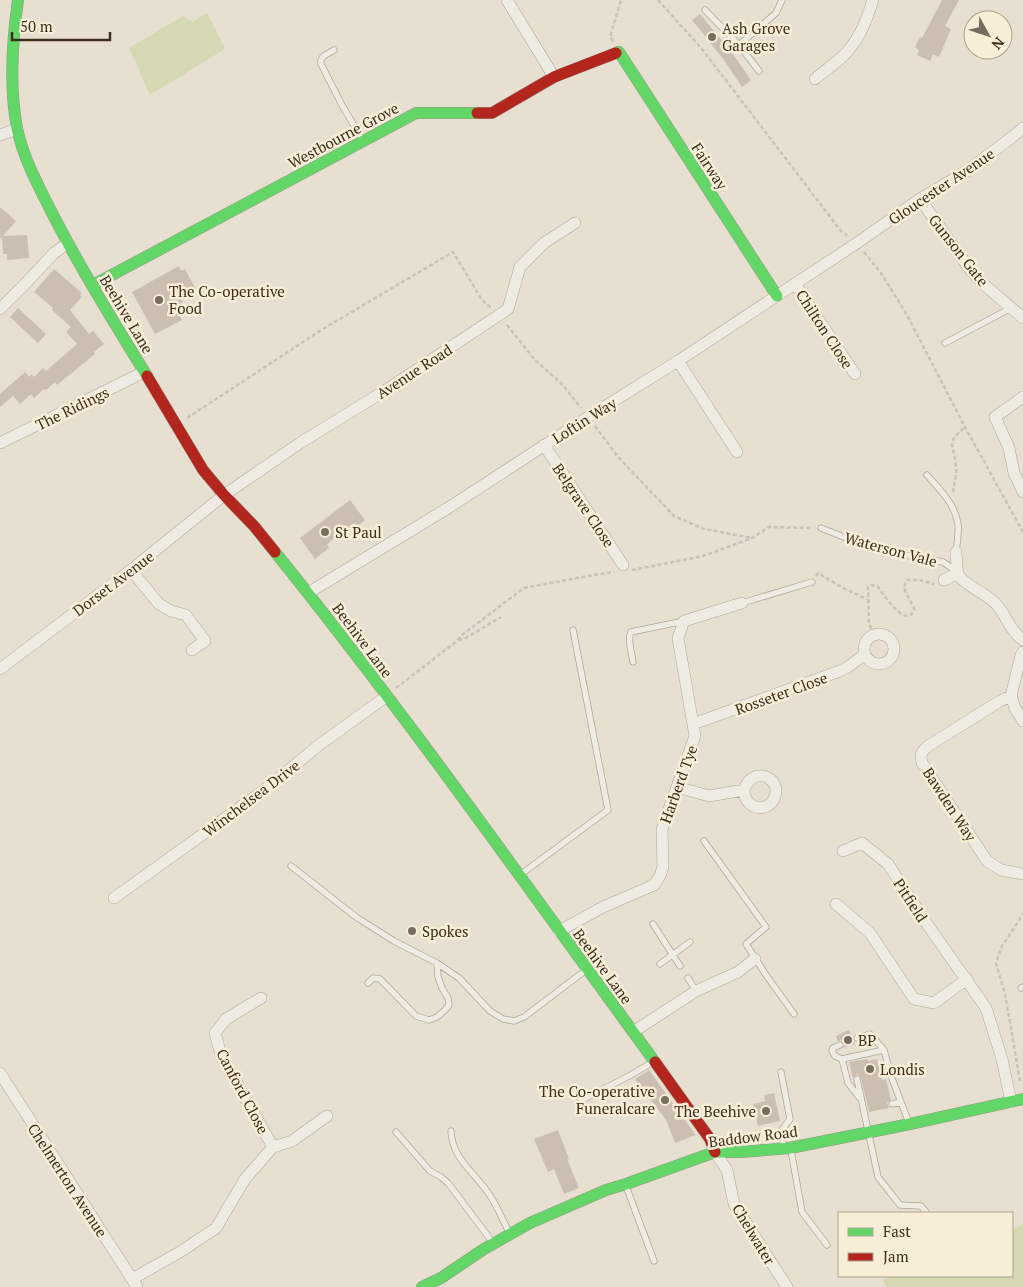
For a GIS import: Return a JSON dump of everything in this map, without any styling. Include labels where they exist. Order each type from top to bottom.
[{"type":"main road","name":"Beehive Lane","points":[[18,0],[14,25],[12,84],[17,129],[30,169],[68,243],[203,470],[254,526],[308,593],[425,746],[710,1139],[715,1152]]},
{"type":"main road","name":"Westbourne Grove","points":[[93,286],[416,113],[492,113],[554,77],[619,52]]},
{"type":"main road","name":"Fairway","points":[[619,52],[777,296]]},
{"type":"main road","name":"Baddow Road","points":[[422,1287],[442,1278],[510,1234],[538,1219],[606,1190],[715,1152],[787,1148],[910,1124],[1017,1100]]},
{"type":"street","points":[[507,0],[554,77]]},
{"type":"street","points":[[815,79],[842,58],[852,46],[863,27],[873,0]]},
{"type":"street","name":"Gloucester Avenue","points":[[857,243],[920,199],[966,171],[1023,128]]},
{"type":"street","points":[[0,135],[17,129]]},
{"type":"street","name":"Gunson Gate","points":[[920,199],[981,282],[1018,311]]},
{"type":"street","name":"Avenue Road","points":[[224,495],[300,443],[386,390],[508,309],[520,267],[544,243],[575,223]]},
{"type":"street","points":[[0,309],[54,253],[68,243]]},
{"type":"street","name":"Loftin Way","points":[[308,593],[448,508],[678,361],[857,243]]},
{"type":"street","name":"Chilton Close","points":[[795,284],[855,374]]},
{"type":"street","points":[[678,361],[737,452]]},
{"type":"street","name":"The Ridings","points":[[0,444],[144,372]]},
{"type":"street","points":[[1023,397],[995,417],[1009,448],[1014,473],[1023,492]]},
{"type":"street","name":"Belgrave Close","points":[[544,445],[622,569]]},
{"type":"street","name":"Dorset Avenue","points":[[0,669],[131,570],[224,495]]},
{"type":"street","name":"Waterson Vale","points":[[956,552],[958,573],[962,579],[996,604],[1011,628],[1023,640]]},
{"type":"street","points":[[131,570],[159,604],[186,615],[205,641],[192,650]]},
{"type":"street","name":"Waterson Vale","points":[[941,583],[958,573]]},
{"type":"street","points":[[684,621],[742,603]]},
{"type":"street","name":"Harberd Tye","points":[[559,931],[603,907],[654,885],[660,876],[663,867],[662,829],[695,736],[678,638],[684,621]]},
{"type":"street","points":[[872,635],[884,635],[892,643],[892,654],[884,662],[879,664],[873,662],[865,654],[865,643],[872,635]]},
{"type":"street","points":[[1023,652],[1011,696],[1015,708],[1023,721]]},
{"type":"street","name":"Rosseter Close","points":[[693,724],[840,671],[865,654]]},
{"type":"street","name":"Winchelsea Drive","points":[[114,898],[267,788],[319,746],[387,696]]},
{"type":"street","name":"Bawden Way","points":[[1011,696],[928,746],[920,756],[922,763],[987,862],[1001,870],[1023,874]]},
{"type":"street","points":[[677,787],[709,796],[744,790]]},
{"type":"street","name":"Pitfield","points":[[843,851],[862,842],[888,864],[927,924],[986,1008],[1017,1100]]},
{"type":"street","points":[[836,904],[870,932],[914,999],[934,1003],[967,979]]},
{"type":"street","points":[[633,1032],[696,991],[738,972],[755,960]]},
{"type":"street","name":"Canford Close","points":[[261,998],[226,1019],[215,1033],[221,1055],[273,1147]]},
{"type":"street","name":"Chelmerton Avenue","points":[[0,1073],[134,1283]]},
{"type":"street","name":"Canford Close","points":[[134,1283],[216,1228],[245,1179],[273,1147],[292,1141],[327,1116]]},
{"type":"street","name":"Chelwater","points":[[715,1152],[727,1170],[734,1204],[787,1287]]},
{"type":"lane","points":[[739,44],[776,13],[782,0]]},
{"type":"lane","points":[[705,10],[739,44],[759,71]]},
{"type":"lane","points":[[334,50],[320,60],[321,64],[328,80],[363,141]]},
{"type":"lane","points":[[945,343],[1018,311]]},
{"type":"lane","name":"Waterson Vale","points":[[927,475],[947,497],[956,516],[958,525],[956,552]]},
{"type":"lane","name":"Waterson Vale","points":[[821,528],[854,542],[905,555],[943,562],[958,573]]},
{"type":"lane","points":[[742,603],[812,582]]},
{"type":"lane","points":[[633,662],[629,639],[631,632],[684,621]]},
{"type":"lane","points":[[519,876],[608,810],[573,630]]},
{"type":"lane","points":[[704,841],[766,927],[746,944],[755,960],[794,1014]]},
{"type":"lane","points":[[291,866],[356,918],[394,941],[438,963],[458,978],[490,1011],[503,1019],[514,1021],[524,1017],[588,969]]},
{"type":"lane","points":[[653,924],[680,966]]},
{"type":"lane","points":[[660,964],[690,942]]},
{"type":"lane","points":[[368,983],[373,978],[380,979],[416,1016],[429,1020],[437,1017],[449,1005],[448,998],[438,977],[438,963]]},
{"type":"lane","points":[[688,978],[696,991]]},
{"type":"lane","points":[[858,1038],[870,1034],[884,1050],[890,1082],[902,1102],[910,1124]]},
{"type":"lane","points":[[840,1045],[833,1048],[832,1051],[835,1056],[842,1059],[853,1059],[884,1050]]},
{"type":"lane","points":[[842,1059],[848,1084],[863,1098]]},
{"type":"lane","points":[[571,1090],[582,1100],[654,1061]]},
{"type":"lane","points":[[781,1072],[790,1119],[781,1131],[787,1148],[802,1212],[827,1245]]},
{"type":"lane","points":[[857,1079],[861,1088],[878,1177],[900,1204],[921,1206],[926,1212]]},
{"type":"lane","points":[[890,1094],[897,1092]]},
{"type":"lane","points":[[892,1104],[902,1102]]},
{"type":"lane","points":[[450,1131],[455,1151],[491,1196],[510,1234]]},
{"type":"lane","points":[[396,1132],[430,1172],[448,1183],[494,1244]]},
{"type":"lane","points":[[626,1184],[654,1261]]},
{"type":"path","points":[[619,52],[610,37],[621,0]]},
{"type":"path","points":[[658,0],[702,49],[841,231],[857,243],[881,273],[938,373],[965,427],[1023,532]]},
{"type":"path","points":[[176,424],[323,329],[453,252],[482,300],[499,315],[535,360],[562,384],[619,458],[674,516],[704,529],[752,538]]},
{"type":"path","points":[[956,495],[952,489],[956,465],[952,444],[957,434],[965,427]]},
{"type":"path","points":[[387,696],[524,588],[703,556],[752,538],[770,528],[821,528]]},
{"type":"path","points":[[812,582],[818,573],[843,588],[868,599]]},
{"type":"path","points":[[872,635],[869,622],[868,587],[875,585],[878,587],[896,609],[905,616],[909,616],[914,610],[914,606],[904,587],[907,580],[919,580],[935,584],[941,583]]},
{"type":"path","points":[[457,641],[501,617]]},
{"type":"path","points":[[1021,1086],[1005,994],[996,963],[1001,948],[1023,914]]},
{"type":"green space","points":[[207,13],[225,49],[150,95],[129,48],[183,16],[192,22]]},
{"type":"green space","points":[[1023,1224],[1023,1287],[887,1287],[882,1280],[890,1277],[1013,1277],[1013,1229]]},
{"type":"building","points":[[942,0],[959,0],[945,26],[951,29],[939,57],[933,54],[930,61],[917,55],[919,50],[915,47],[920,37],[922,38]]},
{"type":"building","name":"Ash Grove Garages","points":[[700,14],[751,80],[742,87],[724,60],[692,20]]},
{"type":"building","points":[[0,207],[16,221],[3,236],[27,235],[29,258],[7,260],[7,254],[3,254],[2,237],[0,239]]},
{"type":"building","name":"The Co-operative Food","points":[[179,266],[181,271],[185,269],[196,290],[181,298],[183,302],[179,304],[181,309],[177,311],[182,320],[155,334],[132,292]]},
{"type":"building","points":[[54,269],[82,293],[80,295],[82,297],[70,310],[89,334],[93,331],[104,344],[94,352],[95,354],[57,385],[55,382],[34,398],[31,394],[20,404],[13,396],[0,407],[0,394],[25,372],[29,377],[32,374],[34,377],[43,368],[46,371],[77,344],[66,332],[71,327],[34,292]]},
{"type":"building","points":[[18,308],[46,334],[38,343],[10,317]]},
{"type":"building","name":"St Paul","points":[[350,500],[365,520],[357,527],[354,523],[327,544],[329,548],[315,559],[300,538]]},
{"type":"building","name":"BP","points":[[849,1030],[855,1044],[843,1048],[845,1046],[844,1043],[841,1040],[838,1041],[836,1036]]},
{"type":"building","points":[[867,1059],[868,1061],[877,1059],[882,1080],[886,1079],[891,1100],[887,1103],[889,1108],[869,1112],[861,1078],[856,1074],[853,1078],[849,1062]]},
{"type":"building","name":"The Co-operative Funeralcare","points":[[649,1070],[696,1135],[675,1143],[666,1120],[635,1079]]},
{"type":"building","name":"The Beehive","points":[[774,1093],[780,1121],[758,1126],[753,1104],[765,1101],[764,1095]]},
{"type":"building","points":[[558,1130],[579,1188],[564,1194],[554,1169],[548,1172],[534,1139]]},
{"type":"traffic: fast","points":[[18,0],[14,32],[12,80],[17,128],[23,149],[31,170],[61,230],[147,376]]},
{"type":"traffic: fast","points":[[616,53],[619,52],[777,296]]},
{"type":"traffic: fast","points":[[93,285],[416,113],[477,113]]},
{"type":"traffic: fast","points":[[275,552],[421,741],[655,1062]]},
{"type":"traffic: fast","points":[[422,1287],[441,1278],[484,1249],[530,1223],[606,1190],[715,1152],[790,1148],[1023,1099]]},
{"type":"traffic: jam","points":[[477,113],[492,113],[554,77],[616,53]]},
{"type":"traffic: jam","points":[[147,376],[203,470],[275,552]]},
{"type":"traffic: jam","points":[[655,1062],[710,1139],[715,1152]]},
{"type":"place","name":"Ash Grove Garages","points":[[712,37]]},
{"type":"place","name":"The Co-operative Food","points":[[159,300]]},
{"type":"place","name":"St Paul","points":[[325,532]]},
{"type":"place","name":"Spokes","points":[[412,931]]},
{"type":"place","name":"BP","points":[[848,1040]]},
{"type":"place","name":"Londis","points":[[870,1069]]},
{"type":"place","name":"The Co-operative Funeralcare","points":[[665,1100]]},
{"type":"place","name":"The Beehive","points":[[766,1111]]}]
